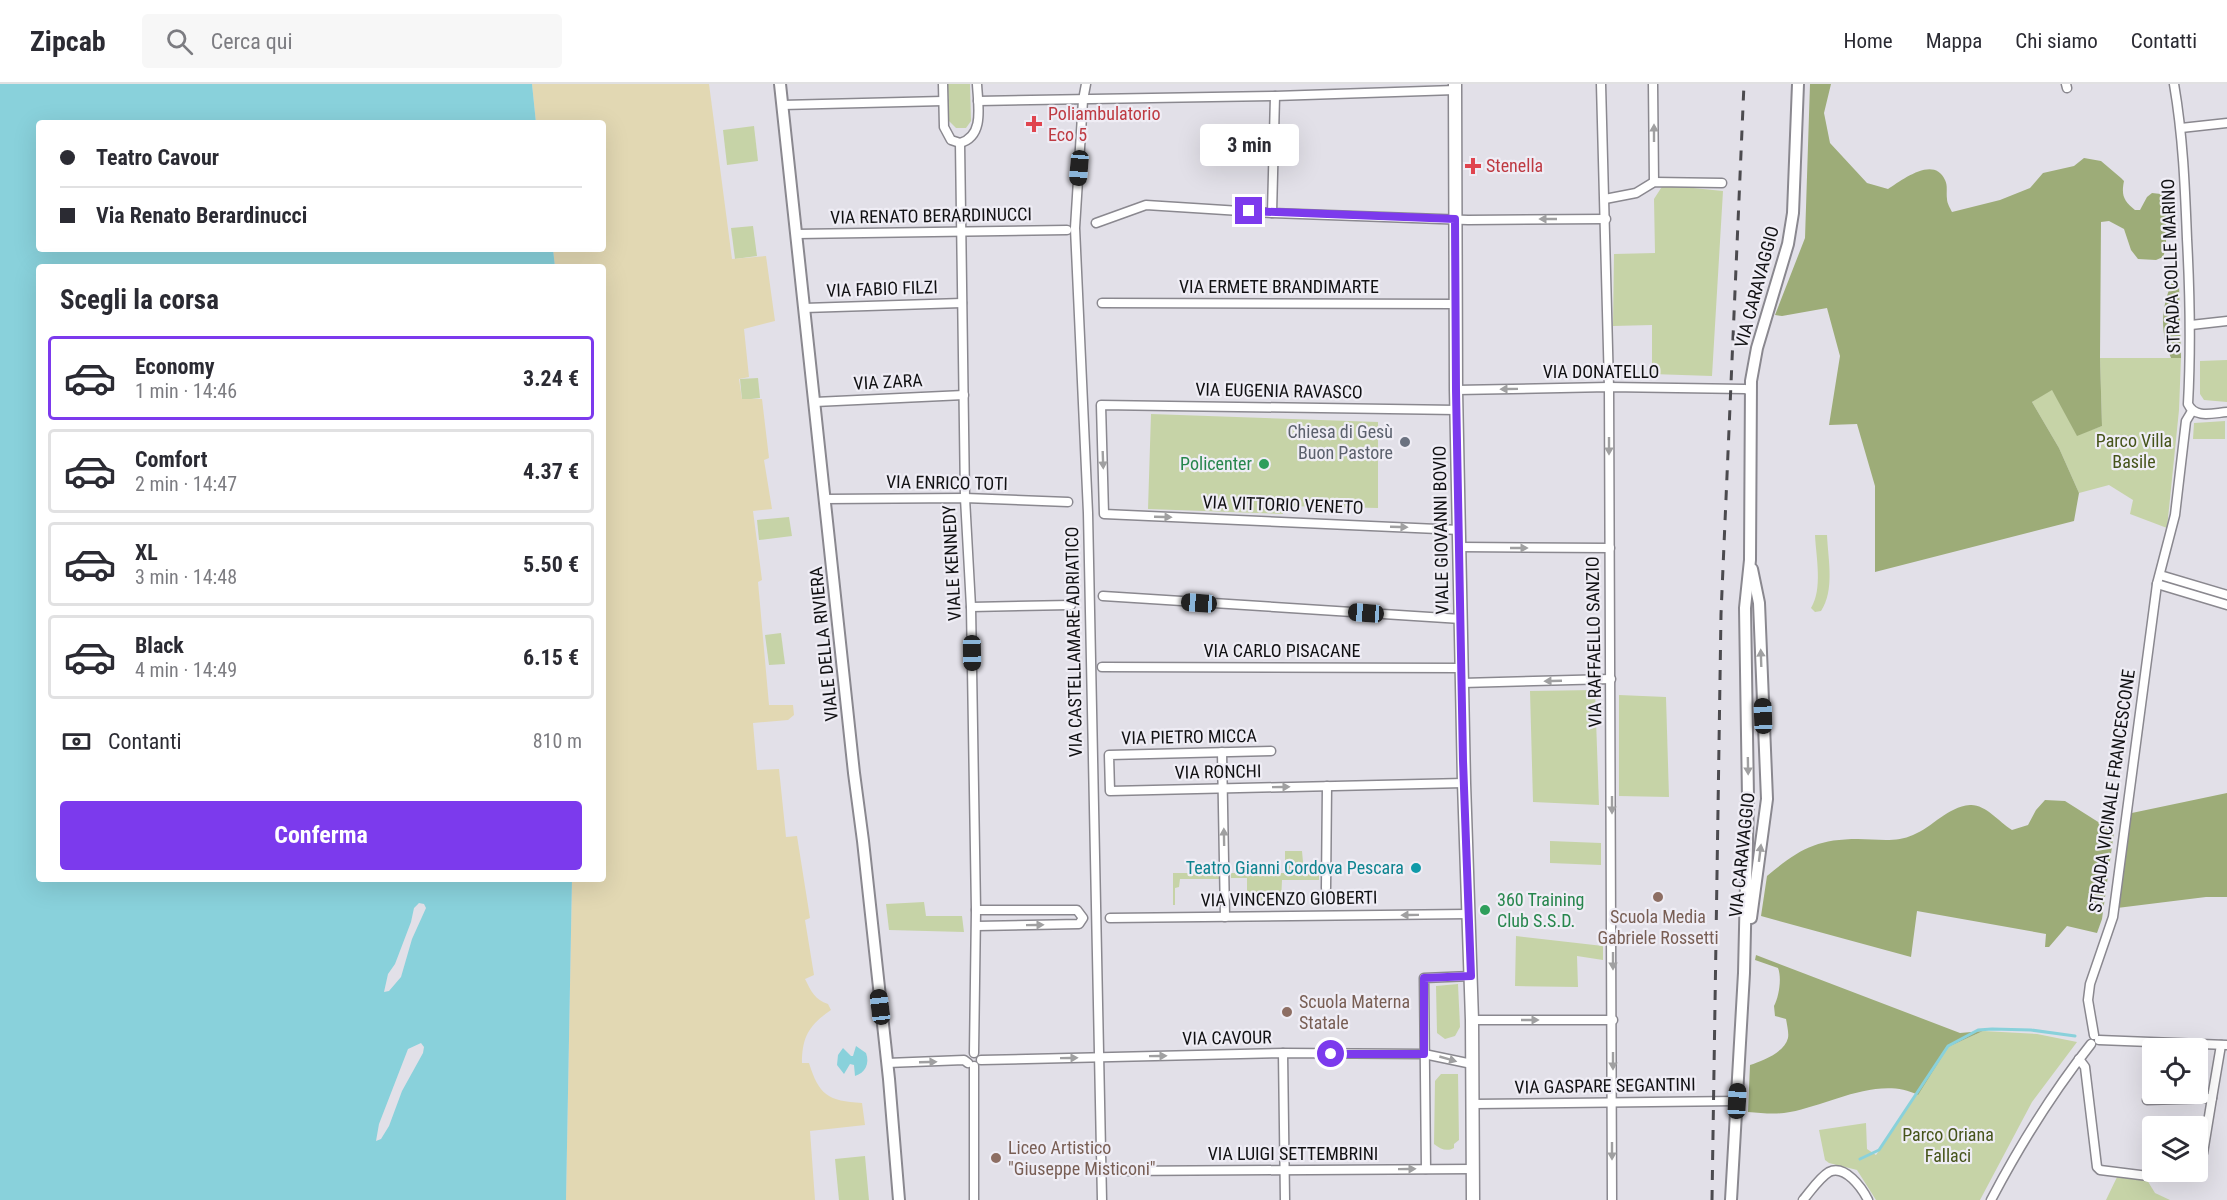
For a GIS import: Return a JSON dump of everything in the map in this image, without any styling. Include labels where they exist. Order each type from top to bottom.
[{"type":"main road","name":"VIALE GIOVANNI BOVIO","points":[[1455,87],[1456,390],[1464,783],[1472,1020],[1473,1200]]},
{"type":"street","name":"VIALE DELLA RIVIERA","points":[[780,84],[887,1063],[899,1200]]},
{"type":"street","points":[[943,84],[944,127],[951,140],[960,143],[975,135],[978,127],[977,84]]},
{"type":"street","name":"VIA CASTELLAMARE ADRIATICO","points":[[1086,84],[1075,228],[1088,513],[1102,1200]]},
{"type":"street","name":"VIA RAFFAELLO SANZIO","points":[[1601,84],[1609,387],[1612,1200]]},
{"type":"street","points":[[1653,84],[1654,182]]},
{"type":"street","name":"VIA CARAVAGGIO","points":[[1731,1200],[1744,973],[1748,797],[1745,608],[1750,560],[1748,390],[1753,362],[1788,244],[1793,213],[1798,84]]},
{"type":"street","name":"STRADA COLLE MARINO","points":[[2174,84],[2181,128],[2191,325],[2188,404],[2192,411]]},
{"type":"street","points":[[978,101],[1275,96],[1455,87]]},
{"type":"street","points":[[1272,213],[1275,96]]},
{"type":"street","points":[[782,105],[943,101]]},
{"type":"street","points":[[2181,128],[2227,123]]},
{"type":"street","name":"VIALE KENNEDY","points":[[960,143],[965,498],[972,607],[977,926],[974,1053]]},
{"type":"street","points":[[1605,200],[1636,194],[1654,182],[1722,183]]},
{"type":"street","points":[[1096,223],[1146,205],[1272,213],[1455,219],[1606,219]]},
{"type":"street","name":"VIA RENATO BERARDINUCCI","points":[[796,234],[1067,230]]},
{"type":"street","name":"VIA FABIO FILZI","points":[[804,308],[962,303]]},
{"type":"street","name":"VIA ERMETE BRANDIMARTE","points":[[1102,303],[1456,303]]},
{"type":"street","points":[[2191,325],[2227,321]]},
{"type":"street","name":"VIA DONATELLO","points":[[1456,390],[1609,387],[1748,390]]},
{"type":"street","name":"VIA ZARA","points":[[814,402],[964,395]]},
{"type":"street","name":"VIA EUGENIA RAVASCO","points":[[1104,514],[1101,405],[1457,410]]},
{"type":"street","points":[[2192,411],[2197,414],[2227,412]]},
{"type":"street","name":"STRADA VICINALE FRANCESCONE","points":[[2095,1040],[2090,1019],[2088,992],[2113,918],[2159,580],[2175,515],[2186,421],[2192,411]]},
{"type":"street","name":"VIA ENRICO TOTI","points":[[825,499],[965,498],[1068,502]]},
{"type":"street","name":"VIA VITTORIO VENETO","points":[[1104,514],[1460,530]]},
{"type":"street","points":[[1460,547],[1610,548]]},
{"type":"street","name":"VIA CARAVAGGIO","points":[[1744,973],[1767,799],[1759,603],[1750,560]]},
{"type":"street","points":[[2159,580],[2227,595]]},
{"type":"street","points":[[2159,580],[2227,605]]},
{"type":"street","points":[[1103,597],[1461,619]]},
{"type":"street","points":[[972,607],[1071,605]]},
{"type":"street","name":"VIA CARLO PISACANE","points":[[1102,667],[1462,668]]},
{"type":"street","points":[[1462,683],[1611,679]]},
{"type":"street","name":"VIA PIETRO MICCA","points":[[1110,791],[1109,755],[1271,751]]},
{"type":"street","points":[[1222,752],[1225,917]]},
{"type":"street","name":"VIA RONCHI","points":[[1110,791],[1464,783]]},
{"type":"street","points":[[1326,888],[1327,786]]},
{"type":"street","points":[[976,910],[1077,910],[1083,918],[1079,924],[977,926]]},
{"type":"street","name":"VIA VINCENZO GIOBERTI","points":[[1110,918],[1468,914]]},
{"type":"street","points":[[1426,1169],[1424,978],[1471,976]]},
{"type":"street","points":[[1472,1020],[1613,1020]]},
{"type":"street","points":[[1995,1197],[2023,1141],[2049,1099],[2095,1040],[2224,1045],[2208,1126]]},
{"type":"street","points":[[887,1063],[964,1060],[971,1064],[980,1064],[980,1056],[974,1053],[969,1056],[971,1064],[974,1200]]},
{"type":"street","points":[[1283,1053],[1285,1200]]},
{"type":"street","name":"VIA CAVOUR","points":[[981,1060],[1283,1053],[1424,1054],[1472,1064]]},
{"type":"street","points":[[2079,1059],[2085,1067],[2097,1167],[2100,1170],[2142,1175]]},
{"type":"street","points":[[2208,1098],[2212,1098]]},
{"type":"street","name":"VIA GASPARE SEGANTINI","points":[[1473,1104],[1737,1101]]},
{"type":"street","name":"VIA LUIGI SETTEMBRINI","points":[[1114,1171],[1473,1169]]},
{"type":"street","points":[[1803,1200],[1827,1174],[1834,1171],[1844,1173],[1851,1178],[1868,1200]]},
{"type":"green space","points":[[948,84],[970,84],[971,121],[966,128],[956,128],[949,121]]},
{"type":"green space","points":[[1810,84],[1831,84],[1824,113],[1830,143],[1867,183],[1888,189],[1918,172],[1926,169],[1933,170],[1940,173],[1945,180],[1947,201],[1952,212],[2000,200],[2030,188],[2043,173],[2074,166],[2084,158],[2101,161],[2124,181],[2124,198],[2135,210],[2140,210],[2152,193],[2161,194],[2166,199],[2166,248],[2163,257],[2156,260],[2138,259],[2131,250],[2124,229],[2109,221],[2101,222],[2102,426],[2077,436],[2052,390],[2032,402],[2059,448],[2079,493],[2074,521],[1875,572],[1875,486],[1857,424],[1829,425],[1840,356],[1827,308],[1782,316],[1775,315],[1805,238]]},
{"type":"green space","points":[[754,126],[758,161],[727,165],[723,130]]},
{"type":"green space","points":[[1663,185],[1723,191],[1712,376],[1652,374],[1652,325],[1613,326],[1614,254],[1655,253],[1654,199]]},
{"type":"green space","points":[[753,226],[757,256],[735,259],[731,228]]},
{"type":"green space","points":[[2174,278],[2179,284],[2181,358],[2171,358],[2163,327],[2166,298]]},
{"type":"green space","name":"Parco Villa Basile","points":[[2100,358],[2181,358],[2179,410],[2167,528],[2130,514],[2133,500],[2109,485],[2079,493],[2059,448],[2032,402],[2052,389],[2077,435],[2102,426]]},
{"type":"green space","points":[[2227,360],[2227,402],[2204,400],[2200,394],[2200,361]]},
{"type":"green space","points":[[758,378],[760,398],[742,400],[740,379]]},
{"type":"green space","name":"Policenter","points":[[1151,414],[1378,422],[1378,508],[1283,506],[1283,514],[1148,509]]},
{"type":"green space","points":[[2225,421],[2225,439],[2193,439],[2194,423]]},
{"type":"green space","points":[[789,517],[792,536],[759,540],[757,520]]},
{"type":"green space","points":[[1815,535],[1827,535],[1830,574],[1825,603],[1821,611],[1815,612],[1811,608],[1818,582]]},
{"type":"green space","points":[[781,633],[785,664],[769,665],[765,635]]},
{"type":"green space","points":[[1595,690],[1599,805],[1533,802],[1530,691]]},
{"type":"green space","points":[[1619,695],[1666,697],[1669,797],[1619,796]]},
{"type":"green space","points":[[2227,793],[2227,897],[2206,897],[2117,908],[2127,814]]},
{"type":"green space","points":[[2045,800],[2065,801],[2114,832],[2102,919],[2097,933],[2067,926],[2049,947],[2045,947],[2046,934],[1917,911],[1911,957],[1761,916],[1767,876],[1788,859],[1808,848],[1830,841],[1893,840],[1906,837],[1920,831],[1954,809],[1970,805],[1981,807],[2012,830],[2028,825],[2036,810]]},
{"type":"green space","points":[[1550,841],[1601,843],[1601,865],[1550,863]]},
{"type":"green space","points":[[1285,851],[1302,851],[1304,873],[1319,874],[1319,880],[1282,880],[1281,902],[1247,902],[1247,878],[1231,878],[1231,873],[1288,873],[1288,868],[1285,867]]},
{"type":"green space","points":[[1173,873],[1219,873],[1219,879],[1180,879],[1179,887],[1175,888],[1175,905],[1173,905]]},
{"type":"green space","points":[[924,902],[926,916],[962,916],[964,932],[889,930],[886,904]]},
{"type":"green space","points":[[1516,936],[1603,946],[1603,960],[1577,956],[1578,987],[1515,986]]},
{"type":"green space","points":[[1756,955],[1960,1033],[1983,1031],[1948,1047],[1918,1095],[1887,1088],[1854,1093],[1790,1112],[1774,1114],[1748,1112],[1750,1065],[1777,1052],[1786,1043],[1788,1036],[1786,1019],[1775,1016],[1774,1006],[1780,982],[1778,968],[1755,960]]},
{"type":"green space","points":[[1458,984],[1460,1027],[1455,1036],[1445,1039],[1437,1033],[1436,986]]},
{"type":"green space","name":"Parco Oriana Fallaci","points":[[1983,1031],[2037,1034],[2077,1042],[2032,1102],[1980,1200],[1876,1200],[1857,1170],[1825,1160],[1819,1130],[1866,1123],[1867,1149],[1876,1155],[1948,1047]]},
{"type":"green space","points":[[1441,1074],[1458,1074],[1459,1140],[1454,1144],[1454,1148],[1449,1150],[1441,1149],[1434,1144],[1435,1081]]},
{"type":"green space","points":[[865,1156],[869,1200],[839,1200],[835,1159]]},
{"type":"green space","points":[[2118,1175],[2148,1182],[2155,1193],[2170,1200],[2106,1200]]},
{"type":"sand","points":[[532,84],[709,84],[732,259],[766,256],[775,321],[744,329],[749,377],[739,379],[742,399],[762,399],[769,458],[764,460],[772,509],[753,511],[762,580],[758,582],[769,705],[793,705],[794,715],[788,720],[753,723],[757,770],[779,769],[786,837],[797,836],[810,918],[805,920],[814,975],[805,979],[814,994],[828,1004],[831,1010],[808,1032],[803,1046],[802,1063],[809,1063],[817,1082],[826,1094],[841,1100],[862,1103],[865,1125],[810,1131],[815,1200],[566,1200],[572,882],[606,882],[606,264],[555,264],[553,252],[606,252],[606,120],[536,120]]},
{"type":"water","points":[[0,84],[532,84],[536,120],[36,120],[36,252],[553,252],[555,264],[36,264],[36,882],[572,882],[566,1200],[0,1200]]},
{"type":"water","points":[[856,1046],[866,1053],[866,1068],[855,1076],[854,1065],[850,1064],[844,1074],[837,1065],[838,1055],[843,1048],[853,1056]]},
{"type":"pier","points":[[419,903],[424,904],[426,908],[412,939],[401,977],[389,991],[384,992],[388,974],[395,964],[414,908]]},
{"type":"pier","points":[[421,1043],[424,1047],[423,1053],[402,1091],[389,1126],[381,1139],[376,1141],[379,1124],[408,1049]]},
{"type":"waterway","points":[[1860,1159],[1879,1150],[1948,1046],[1978,1030],[2031,1030],[2075,1036]]},
{"type":"railway","points":[[1712,1200],[1721,614],[1744,84]]},
{"type":"place","name":"Poliambulatorio Eco 5","points":[[1034,124]]},
{"type":"place","name":"Stenella","points":[[1473,166]]},
{"type":"place","name":"Chiesa di Gesù Buon Pastore","points":[[1405,442]]},
{"type":"place","name":"Policenter","points":[[1264,464]]},
{"type":"place","name":"Teatro Gianni Cordova Pescara","points":[[1416,868]]},
{"type":"place","name":"Scuola Media Gabriele Rossetti","points":[[1658,897]]},
{"type":"place","name":"360 Training Club S.S.D.","points":[[1485,910]]},
{"type":"place","name":"Scuola Materna Statale","points":[[1287,1012]]},
{"type":"place","name":"Liceo Artistico \"Giuseppe Misticoni\"","points":[[996,1158]]},
{"type":"route","points":[[1249,211],[1455,219],[1463,761],[1471,976],[1424,978],[1424,1054],[1331,1054]]}]
